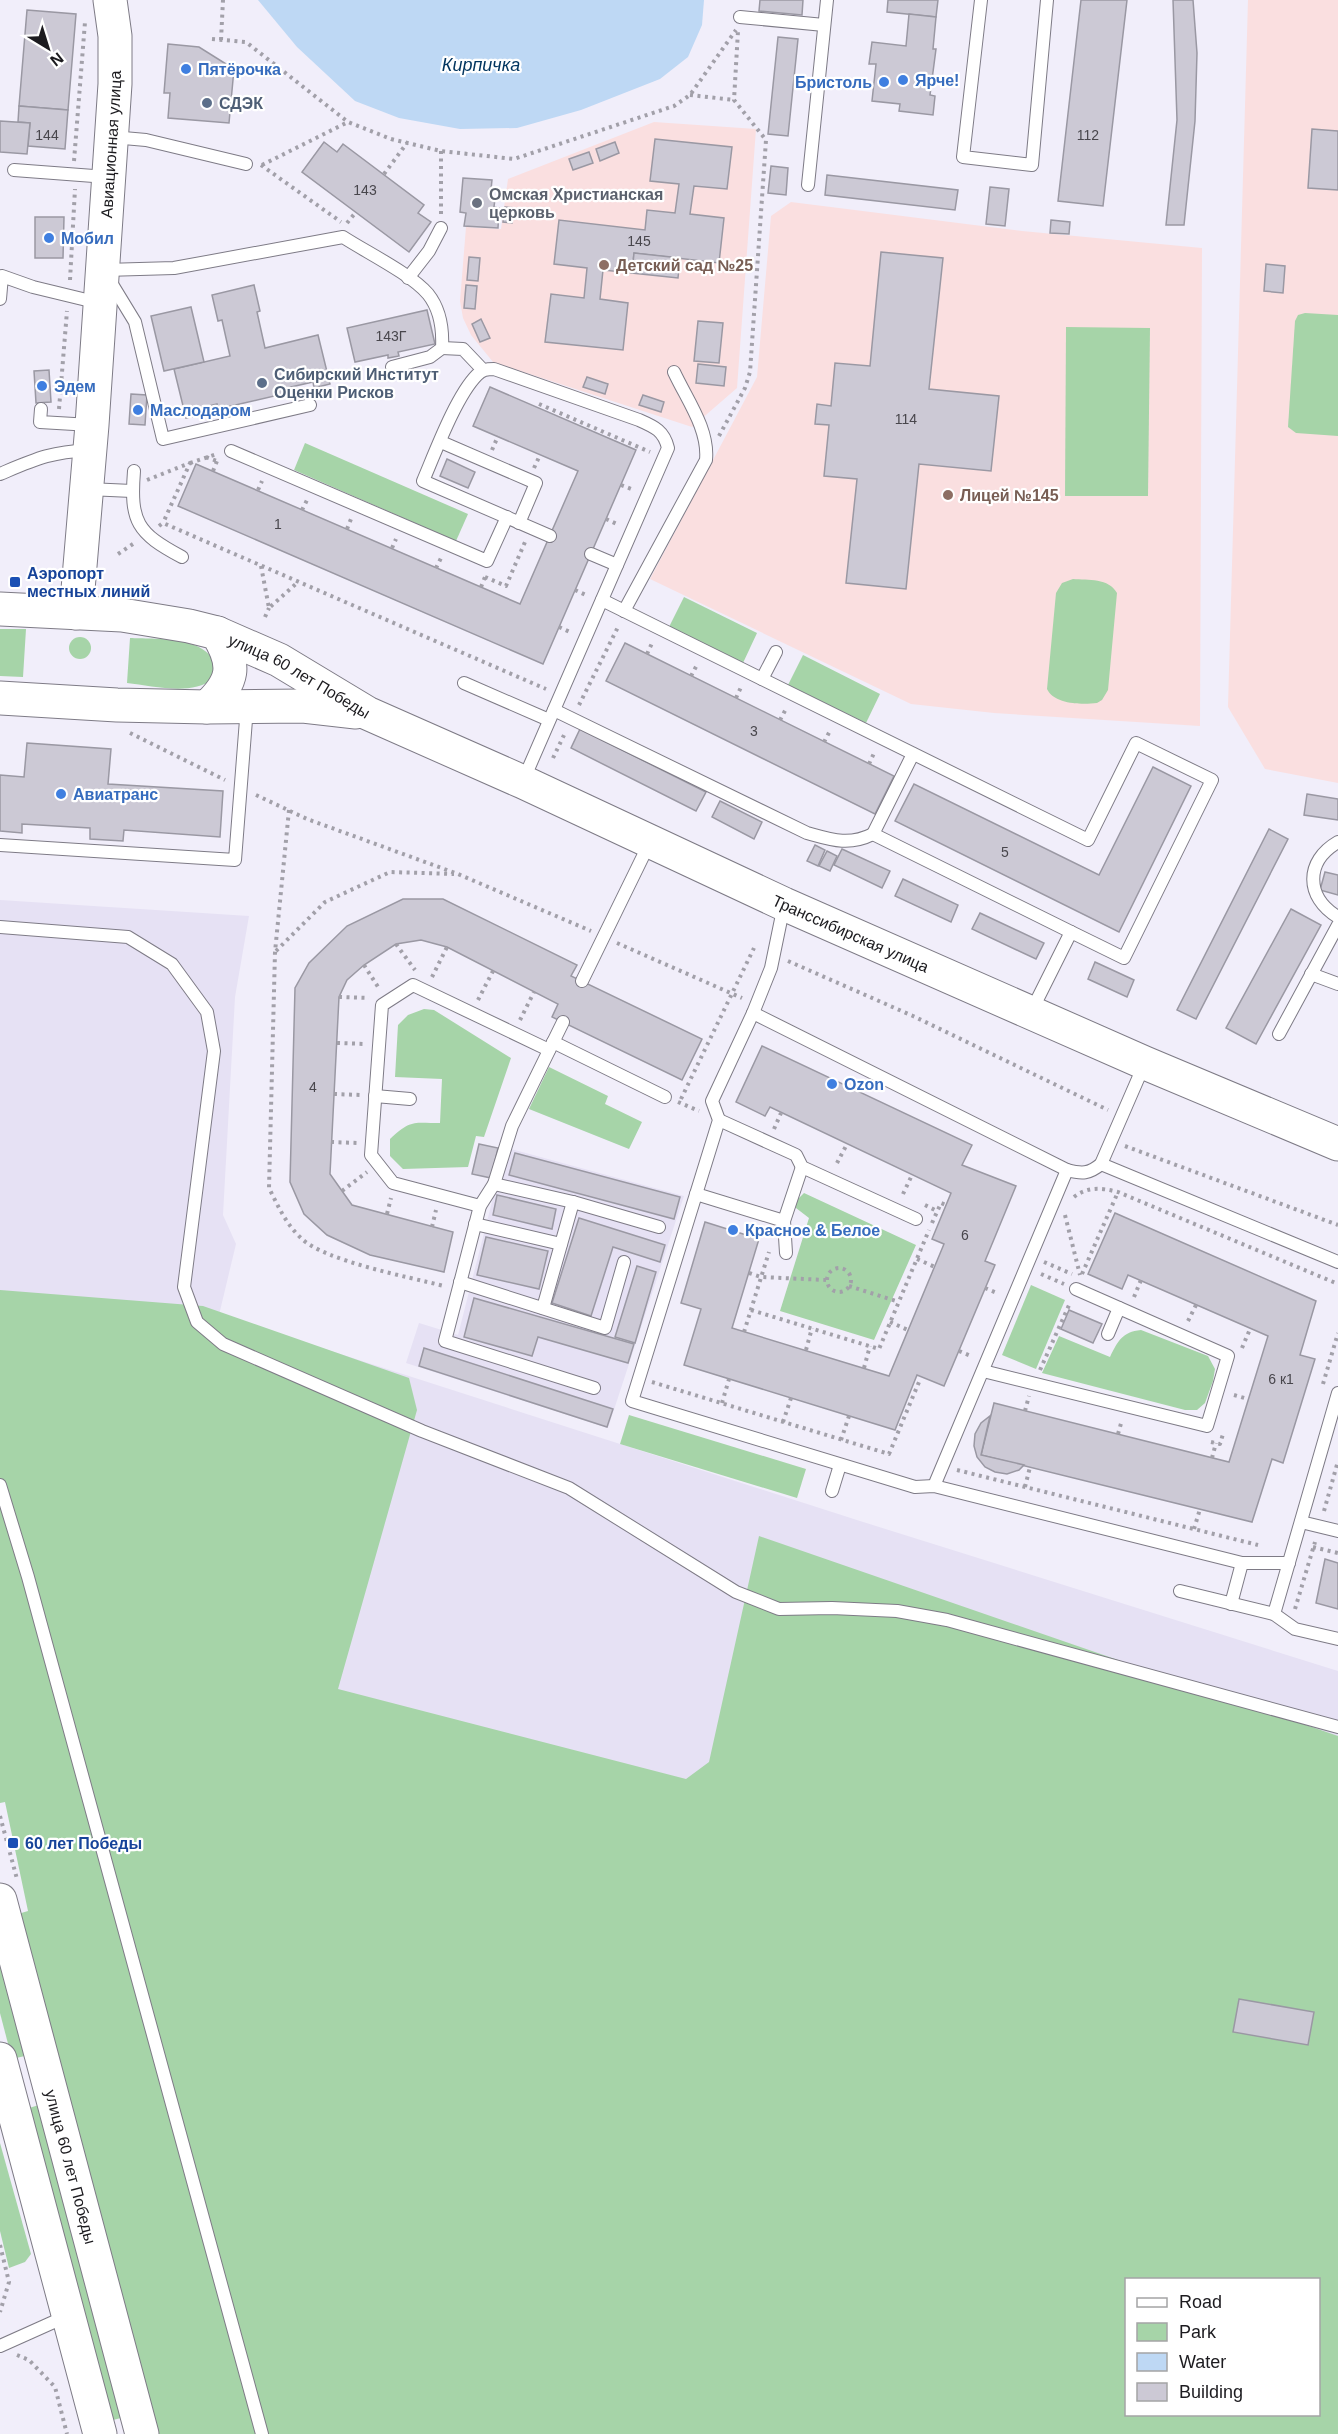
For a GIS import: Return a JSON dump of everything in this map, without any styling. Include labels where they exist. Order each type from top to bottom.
[{"type":"main road","name":"Авиационная улица","points":[[76,613],[91,438],[111,137],[115,36],[98,6]]},
{"type":"main road","name":"улица 60 лет Победы","points":[[0,609],[122,615],[217,633],[279,660],[367,714]]},
{"type":"main road","name":"улица 60 лет Победы","points":[[207,707],[223,693],[230,673],[228,651],[217,633]]},
{"type":"main road","name":"улица 60 лет Победы","points":[[0,698],[117,705],[303,706],[367,714]]},
{"type":"main road","name":"Транссибирская улица","points":[[367,714],[523,782],[784,904],[1145,1063],[1338,1143]]},
{"type":"main road","name":"улица 60 лет Победы","points":[[9,1893],[48,2079],[142,2434]]},
{"type":"main road","points":[[48,2079],[4,2074],[100,2434]]},
{"type":"lane","points":[[808,185],[827,0]]},
{"type":"lane","points":[[981,0],[963,157],[1032,165],[1047,0]]},
{"type":"lane","points":[[740,17],[824,25]]},
{"type":"lane","points":[[111,137],[146,140],[246,164]]},
{"type":"lane","points":[[14,170],[108,177]]},
{"type":"lane","points":[[408,278],[429,251],[441,228]]},
{"type":"lane","points":[[102,270],[174,268],[343,237],[408,278],[428,294],[436,307],[443,330],[442,348]]},
{"type":"lane","points":[[102,270],[135,322],[163,440],[310,405]]},
{"type":"lane","points":[[0,299],[2,276],[33,287],[100,303]]},
{"type":"lane","points":[[392,367],[430,357],[442,348],[463,349],[483,370]]},
{"type":"lane","points":[[523,782],[668,448],[665,436],[656,428],[639,420],[494,369],[483,370],[475,376],[423,481],[550,536]]},
{"type":"lane","points":[[624,611],[706,460],[704,431],[674,372]]},
{"type":"lane","points":[[41,409],[40,422],[58,423],[91,438]]},
{"type":"lane","points":[[0,474],[40,457],[66,451],[91,438]]},
{"type":"lane","points":[[441,442],[536,483],[519,523]]},
{"type":"lane","points":[[231,451],[488,561],[507,517]]},
{"type":"lane","points":[[134,471],[132,488],[135,511],[141,530],[155,543],[182,557]]},
{"type":"lane","points":[[87,488],[132,488]]},
{"type":"lane","points":[[591,554],[617,565]]},
{"type":"lane","points":[[602,600],[1088,840],[1136,743],[1212,780],[1124,958],[873,834]]},
{"type":"lane","points":[[762,679],[776,652]]},
{"type":"lane","points":[[464,683],[552,715],[572,719],[807,833],[840,842],[859,841],[873,834],[913,754]]},
{"type":"lane","points":[[0,845],[235,860],[247,705]]},
{"type":"lane","points":[[582,981],[650,842]]},
{"type":"lane","points":[[1338,842],[1326,849],[1317,862],[1313,880],[1314,894],[1325,909],[1338,916]]},
{"type":"lane","points":[[784,904],[771,968],[755,1009],[712,1101],[719,1120],[632,1401],[915,1487],[934,1486],[1242,1563],[1289,1563]]},
{"type":"lane","points":[[0,927],[128,936],[172,964],[207,1012],[214,1051],[184,1287],[197,1322],[223,1344],[422,1431],[569,1488],[736,1593],[778,1609],[832,1608],[897,1611],[947,1620],[1338,1727]]},
{"type":"lane","points":[[1031,1012],[1071,932]]},
{"type":"lane","points":[[1279,1034],[1311,974],[1336,936]]},
{"type":"lane","points":[[1311,974],[1338,984]]},
{"type":"lane","points":[[480,1206],[393,1183],[370,1155],[370,1096],[382,1005],[413,985],[665,1097]]},
{"type":"lane","points":[[755,1009],[1067,1170],[1081,1174],[1091,1172],[1101,1164],[1145,1063]]},
{"type":"lane","points":[[563,1022],[512,1126],[494,1184],[480,1206],[455,1285],[445,1341],[594,1388]]},
{"type":"lane","points":[[370,1096],[410,1099]]},
{"type":"lane","points":[[719,1120],[796,1155],[802,1167],[916,1219]]},
{"type":"lane","points":[[1101,1164],[1338,1262]]},
{"type":"lane","points":[[786,1253],[784,1221],[802,1167]]},
{"type":"lane","points":[[934,1486],[1067,1170]]},
{"type":"lane","points":[[494,1184],[573,1202],[659,1227]]},
{"type":"lane","points":[[696,1194],[784,1221]]},
{"type":"lane","points":[[543,1308],[573,1202]]},
{"type":"lane","points":[[475,1224],[561,1244]]},
{"type":"lane","points":[[455,1285],[543,1308],[605,1328],[624,1262]]},
{"type":"lane","points":[[983,1371],[1207,1426],[1228,1356],[1119,1308],[1078,1284]]},
{"type":"lane","points":[[1108,1334],[1119,1308]]},
{"type":"lane","points":[[1274,1614],[1338,1393]]},
{"type":"lane","points":[[832,1491],[840,1465]]},
{"type":"lane","points":[[0,1485],[28,1577],[262,2434]]},
{"type":"lane","points":[[1301,1522],[1338,1531]]},
{"type":"lane","points":[[1232,1604],[1242,1563]]},
{"type":"lane","points":[[1180,1591],[1274,1614],[1295,1629],[1338,1639]]},
{"type":"lane","points":[[5,2349],[69,2316]]},
{"type":"path","points":[[221,40],[222,0]]},
{"type":"path","points":[[73,175],[98,6]]},
{"type":"path","points":[[212,39],[246,42],[348,122],[407,143],[441,152],[514,159],[674,106],[690,95],[738,27],[734,100],[766,140],[750,372],[746,388],[706,460]]},
{"type":"path","points":[[690,95],[734,100]]},
{"type":"path","points":[[348,122],[261,165],[345,225],[356,212]]},
{"type":"path","points":[[384,174],[407,143]]},
{"type":"path","points":[[441,152],[441,228]]},
{"type":"path","points":[[58,423],[76,196]]},
{"type":"path","points":[[530,400],[650,452]]},
{"type":"path","points":[[492,450],[498,436]]},
{"type":"path","points":[[132,488],[190,463],[231,451]]},
{"type":"path","points":[[534,468],[540,455]]},
{"type":"path","points":[[213,471],[217,461]]},
{"type":"path","points":[[118,554],[163,524],[190,463]]},
{"type":"path","points":[[258,490],[262,481]]},
{"type":"path","points":[[621,484],[634,490]]},
{"type":"path","points":[[302,510],[307,500]]},
{"type":"path","points":[[347,529],[351,519]]},
{"type":"path","points":[[606,519],[619,525]]},
{"type":"path","points":[[163,524],[560,695]]},
{"type":"path","points":[[392,548],[396,538]]},
{"type":"path","points":[[436,568],[441,558]]},
{"type":"path","points":[[261,566],[269,608]]},
{"type":"path","points":[[481,587],[485,577]]},
{"type":"path","points":[[265,617],[269,608],[298,582]]},
{"type":"path","points":[[575,590],[588,596]]},
{"type":"path","points":[[551,761],[619,624]]},
{"type":"path","points":[[559,627],[572,633]]},
{"type":"path","points":[[647,654],[653,641]]},
{"type":"path","points":[[691,676],[698,663]]},
{"type":"path","points":[[736,698],[742,685]]},
{"type":"path","points":[[780,720],[787,707]]},
{"type":"path","points":[[824,741],[831,729]]},
{"type":"path","points":[[123,733],[131,733],[289,810],[458,874],[604,937],[732,994],[755,1009]]},
{"type":"path","points":[[869,764],[875,751]]},
{"type":"path","points":[[289,810],[275,952],[269,1188],[284,1219],[302,1240],[324,1254],[455,1285]]},
{"type":"path","points":[[275,952],[325,902],[390,872],[458,874]]},
{"type":"path","points":[[396,944],[413,969]]},
{"type":"path","points":[[431,978],[447,947]]},
{"type":"path","points":[[679,1103],[754,948]]},
{"type":"path","points":[[783,959],[912,1016],[1122,1117]]},
{"type":"path","points":[[364,965],[380,991]]},
{"type":"path","points":[[478,1000],[493,971]]},
{"type":"path","points":[[520,1021],[534,992]]},
{"type":"path","points":[[339,997],[373,999]]},
{"type":"path","points":[[337,1043],[369,1045]]},
{"type":"path","points":[[334,1094],[370,1096]]},
{"type":"path","points":[[665,1097],[719,1120]]},
{"type":"path","points":[[778,1119],[782,1113]]},
{"type":"path","points":[[772,1132],[782,1137]]},
{"type":"path","points":[[1112,1141],[1338,1225]]},
{"type":"path","points":[[331,1142],[362,1143]]},
{"type":"path","points":[[837,1163],[847,1144]]},
{"type":"path","points":[[828,1159],[847,1168]]},
{"type":"path","points":[[342,1191],[370,1170]]},
{"type":"path","points":[[903,1194],[912,1175]]},
{"type":"path","points":[[1070,1200],[1089,1189],[1118,1192],[1338,1284]]},
{"type":"path","points":[[893,1190],[911,1198]]},
{"type":"path","points":[[1029,1396],[1118,1192]]},
{"type":"path","points":[[920,1202],[937,1211]]},
{"type":"path","points":[[751,1310],[879,1349],[937,1211],[941,1203],[946,1205]]},
{"type":"path","points":[[387,1214],[389,1205]]},
{"type":"path","points":[[1063,1206],[1078,1284]]},
{"type":"path","points":[[432,1227],[434,1218]]},
{"type":"path","points":[[917,1259],[935,1267]]},
{"type":"path","points":[[1040,1260],[1078,1284]]},
{"type":"path","points":[[838,1268],[849,1274],[849,1286],[845,1290],[833,1290],[826,1280],[832,1269],[838,1268]]},
{"type":"path","points":[[1026,1268],[1078,1284]]},
{"type":"path","points":[[749,1273],[761,1277],[826,1280]]},
{"type":"path","points":[[744,1332],[761,1277]]},
{"type":"path","points":[[1136,1290],[1141,1280]]},
{"type":"path","points":[[849,1286],[899,1302]]},
{"type":"path","points":[[985,1288],[997,1293]]},
{"type":"path","points":[[1191,1314],[1196,1305]]},
{"type":"path","points":[[890,1322],[908,1330]]},
{"type":"path","points":[[806,1350],[812,1328]]},
{"type":"path","points":[[1242,1349],[1250,1329]]},
{"type":"path","points":[[864,1368],[870,1346]]},
{"type":"path","points":[[959,1351],[971,1356]]},
{"type":"path","points":[[639,1378],[889,1454],[920,1382]]},
{"type":"path","points":[[722,1403],[729,1379]]},
{"type":"path","points":[[1234,1395],[1248,1399]]},
{"type":"path","points":[[783,1422],[791,1398]]},
{"type":"path","points":[[1025,1411],[1027,1404]]},
{"type":"path","points":[[842,1440],[849,1416]]},
{"type":"path","points":[[1118,1434],[1120,1427]]},
{"type":"path","points":[[1212,1458],[1216,1443]]},
{"type":"path","points":[[1025,1487],[1030,1467]]},
{"type":"path","points":[[952,1469],[1266,1547]]},
{"type":"path","points":[[1194,1529],[1200,1509]]},
{"type":"path","points":[[1313,1546],[1338,1552]]},
{"type":"path","points":[[0,1816],[9,1893]]},
{"type":"path","points":[[0,2245],[9,2282],[0,2312]]},
{"type":"path","points":[[5,2349],[29,2360],[55,2387],[67,2434]]},
{"type":"shaded area","points":[[1248,0],[1338,0],[1338,783],[1265,769],[1228,707]]},
{"type":"shaded area","name":"Детский сад №25","points":[[654,122],[756,129],[737,388],[692,427],[493,362],[471,335],[463,318],[460,301],[466,227],[501,229],[508,179]]},
{"type":"shaded area","name":"Лицей №145","points":[[791,202],[1022,231],[1202,248],[1200,726],[994,713],[911,704],[650,579],[757,377],[771,216]]},
{"type":"shaded area","points":[[0,900],[249,916],[235,997],[223,1215],[236,1244],[219,1315],[860,1521],[1338,1671],[1338,2434],[209,2434],[0,1672]]},
{"type":"shaded area","points":[[511,1149],[684,1196],[608,1428],[406,1363],[419,1323],[458,1335],[494,1194]]},
{"type":"green space","points":[[1305,313],[1338,315],[1338,436],[1296,433],[1288,427],[1295,321],[1298,315]]},
{"type":"green space","points":[[1066,327],[1150,328],[1148,496],[1065,496]]},
{"type":"green space","points":[[305,443],[468,514],[456,541],[294,470]]},
{"type":"green space","points":[[1073,579],[1104,582],[1117,593],[1108,690],[1102,700],[1097,703],[1062,701],[1047,689],[1056,593],[1062,583]]},
{"type":"green space","points":[[684,597],[757,633],[743,663],[669,627]]},
{"type":"green space","points":[[0,629],[26,629],[23,677],[0,676]]},
{"type":"green space","points":[[76,637],[84,637],[91,644],[91,652],[84,659],[76,659],[69,652],[69,644]]},
{"type":"green space","points":[[130,638],[165,639],[191,644],[202,649],[210,656],[214,665],[213,679],[204,684],[183,689],[127,683]]},
{"type":"green space","points":[[803,655],[880,694],[866,723],[788,685]]},
{"type":"green space","points":[[424,1009],[434,1010],[511,1058],[484,1137],[476,1136],[468,1167],[403,1169],[390,1156],[390,1139],[403,1128],[418,1123],[440,1123],[442,1079],[395,1077],[398,1025],[408,1015]]},
{"type":"green space","points":[[549,1067],[608,1096],[605,1104],[642,1122],[629,1149],[529,1109]]},
{"type":"green space","points":[[804,1193],[916,1245],[874,1340],[780,1311],[809,1218],[796,1208],[796,1201]]},
{"type":"green space","points":[[1031,1285],[1065,1300],[1036,1369],[1002,1355]]},
{"type":"green space","points":[[0,1290],[203,1306],[409,1378],[417,1410],[338,1689],[686,1779],[709,1762],[759,1536],[1338,1736],[1338,2434],[156,2434],[18,1914],[28,1911],[5,1802],[0,1803]]},
{"type":"green space","points":[[1141,1330],[1208,1356],[1215,1369],[1213,1381],[1205,1403],[1197,1410],[1185,1410],[1042,1373],[1059,1336],[1110,1357],[1121,1338]]},
{"type":"green space","points":[[629,1415],[806,1469],[797,1498],[620,1444]]},
{"type":"green space","points":[[0,1946],[29,2055],[12,2059],[0,2013]]},
{"type":"green space","points":[[42,2104],[125,2417],[109,2421],[26,2109]]},
{"type":"green space","points":[[0,2143],[31,2254],[25,2262],[9,2268],[0,2231]]},
{"type":"water","name":"Кирпичка","points":[[258,0],[704,0],[702,25],[688,57],[660,79],[581,110],[517,128],[460,129],[399,118],[355,101],[297,47]]},
{"type":"building","points":[[760,0],[803,0],[802,15],[759,11]]},
{"type":"building","points":[[888,0],[938,0],[936,17],[887,12]]},
{"type":"building","points":[[1081,0],[1127,0],[1103,206],[1058,201]]},
{"type":"building","points":[[1173,0],[1193,0],[1197,53],[1195,121],[1184,225],[1166,225],[1177,120]]},
{"type":"building","points":[[27,10],[76,14],[68,110],[19,106]]},
{"type":"building","name":"Ярче!","points":[[909,14],[936,17],[933,49],[936,49],[930,95],[935,96],[933,115],[899,111],[900,104],[872,101],[876,64],[869,64],[872,42],[906,46]]},
{"type":"building","points":[[778,37],[798,39],[788,136],[768,134]]},
{"type":"building","points":[[168,44],[199,47],[234,69],[229,123],[168,118],[170,93],[164,93]]},
{"type":"building","points":[[19,106],[68,110],[65,149],[28,146],[30,123],[18,122]]},
{"type":"building","points":[[0,121],[30,123],[27,154],[0,152]]},
{"type":"building","points":[[1312,129],[1338,131],[1338,190],[1308,188]]},
{"type":"building","points":[[655,139],[732,147],[727,189],[694,186],[690,214],[724,218],[719,263],[634,253],[632,273],[603,270],[600,299],[628,303],[623,350],[545,342],[551,294],[584,298],[587,268],[554,264],[559,220],[645,230],[647,210],[675,213],[679,184],[650,181]]},
{"type":"building","points":[[324,142],[337,152],[343,144],[424,205],[418,213],[431,222],[409,252],[302,172]]},
{"type":"building","points":[[615,142],[619,153],[600,161],[596,149]]},
{"type":"building","points":[[589,152],[593,163],[573,170],[569,159]]},
{"type":"building","points":[[771,166],[788,168],[786,195],[768,193]]},
{"type":"building","points":[[827,175],[958,190],[955,210],[825,195]]},
{"type":"building","name":"Омская Христианская церковь","points":[[463,178],[492,180],[490,199],[495,199],[494,207],[499,208],[498,228],[464,226],[466,213],[460,212]]},
{"type":"building","points":[[990,187],[1009,189],[1005,226],[986,224]]},
{"type":"building","points":[[505,207],[514,208],[512,223],[503,222]]},
{"type":"building","name":"Мобил","points":[[35,217],[64,217],[63,258],[35,258]]},
{"type":"building","points":[[1051,220],[1070,222],[1069,234],[1050,233]]},
{"type":"building","points":[[881,252],[943,258],[929,389],[999,396],[991,471],[919,464],[906,589],[846,583],[857,479],[824,476],[829,425],[815,424],[817,404],[831,406],[835,363],[870,366]]},
{"type":"building","points":[[634,253],[680,258],[678,278],[632,273]]},
{"type":"building","points":[[469,257],[480,258],[478,281],[467,280]]},
{"type":"building","points":[[1266,264],[1285,266],[1283,293],[1264,291]]},
{"type":"building","points":[[254,285],[265,348],[318,335],[330,384],[314,388],[313,382],[282,389],[283,394],[218,409],[217,404],[201,408],[203,414],[186,418],[174,369],[230,356],[222,320],[218,321],[212,295]]},
{"type":"building","points":[[466,285],[477,286],[475,309],[464,308]]},
{"type":"building","points":[[191,307],[204,362],[164,371],[151,316]]},
{"type":"building","points":[[427,310],[435,344],[398,352],[399,356],[388,358],[388,355],[355,362],[347,328]]},
{"type":"building","points":[[481,319],[490,338],[480,342],[472,324]]},
{"type":"building","points":[[698,321],[723,323],[719,363],[694,361]]},
{"type":"building","points":[[698,364],[726,367],[724,386],[696,383]]},
{"type":"building","points":[[49,370],[51,402],[36,403],[34,371]]},
{"type":"building","points":[[587,377],[608,384],[605,394],[583,387]]},
{"type":"building","points":[[490,387],[636,450],[543,664],[178,506],[196,464],[520,604],[578,471],[473,426]]},
{"type":"building","name":"Маслодаром","points":[[131,394],[147,395],[145,425],[129,424]]},
{"type":"building","points":[[643,395],[664,402],[661,412],[639,405]]},
{"type":"building","points":[[447,459],[475,472],[468,488],[440,476]]},
{"type":"building","points":[[625,643],[894,776],[875,814],[606,681]]},
{"type":"building","points":[[580,729],[706,792],[696,811],[571,748]]},
{"type":"building","points":[[27,743],[111,749],[108,784],[223,791],[220,837],[124,830],[123,841],[90,839],[90,828],[22,824],[22,833],[0,831],[0,775],[24,777]]},
{"type":"building","points":[[1153,767],[1191,786],[1119,932],[895,821],[914,784],[1099,875]]},
{"type":"building","points":[[1307,794],[1338,799],[1338,820],[1304,815]]},
{"type":"building","points":[[720,801],[762,822],[754,839],[712,817]]},
{"type":"building","points":[[1269,829],[1288,839],[1196,1019],[1177,1010]]},
{"type":"building","points":[[815,845],[825,850],[818,866],[807,861]]},
{"type":"building","points":[[842,849],[890,871],[882,888],[834,865]]},
{"type":"building","points":[[827,851],[837,856],[830,871],[819,866]]},
{"type":"building","points":[[1325,872],[1338,875],[1338,895],[1320,890]]},
{"type":"building","points":[[903,879],[958,905],[951,922],[895,896]]},
{"type":"building","points":[[403,899],[443,899],[577,965],[571,976],[702,1039],[682,1080],[552,1017],[558,1004],[447,947],[421,940],[396,944],[364,965],[347,980],[339,997],[330,1174],[352,1205],[453,1232],[444,1272],[370,1255],[327,1235],[304,1214],[290,1182],[295,988],[309,963],[347,926]]},
{"type":"building","points":[[1291,909],[1321,925],[1256,1044],[1226,1028]]},
{"type":"building","points":[[980,913],[1044,943],[1036,959],[972,929]]},
{"type":"building","points":[[1095,962],[1134,980],[1127,997],[1088,979]]},
{"type":"building","points":[[762,1046],[972,1145],[962,1165],[1016,1186],[985,1261],[995,1265],[944,1386],[917,1375],[895,1430],[684,1365],[701,1309],[681,1303],[705,1222],[759,1239],[732,1328],[889,1376],[944,1244],[932,1239],[951,1193],[770,1107],[765,1116],[736,1102]]},
{"type":"building","points":[[479,1144],[498,1148],[491,1178],[472,1174]]},
{"type":"building","points":[[515,1153],[680,1197],[674,1219],[509,1175]]},
{"type":"building","points":[[497,1195],[556,1209],[552,1229],[493,1215]]},
{"type":"building","points":[[1115,1213],[1316,1301],[1300,1355],[1315,1359],[1283,1463],[1272,1459],[1252,1522],[981,1455],[994,1403],[1229,1462],[1268,1336],[1128,1275],[1122,1289],[1088,1274]]},
{"type":"building","points":[[579,1218],[665,1245],[660,1262],[613,1247],[591,1316],[552,1303]]},
{"type":"building","points":[[486,1237],[548,1251],[539,1289],[477,1275]]},
{"type":"building","points":[[637,1266],[656,1272],[635,1343],[615,1337]]},
{"type":"building","points":[[474,1298],[634,1344],[628,1363],[538,1337],[532,1356],[464,1337]]},
{"type":"building","points":[[1069,1310],[1102,1324],[1093,1343],[1061,1329]]},
{"type":"building","points":[[424,1348],[613,1409],[607,1427],[419,1366]]},
{"type":"building","points":[[990,1416],[981,1455],[1024,1465],[1019,1470],[1007,1474],[995,1472],[985,1467],[977,1457],[974,1446],[975,1434],[981,1423]]},
{"type":"building","points":[[1325,1559],[1338,1563],[1338,1609],[1316,1603]]},
{"type":"building","points":[[1239,1999],[1314,2012],[1308,2045],[1233,2032]]},
{"type":"place","name":"Пятёрочка","points":[[186,69]]},
{"type":"place","name":"Ярче!","points":[[903,80]]},
{"type":"place","name":"Бристоль","points":[[884,82]]},
{"type":"place","name":"СДЭК","points":[[207,103]]},
{"type":"place","name":"Омская Христианская церковь","points":[[477,203]]},
{"type":"place","name":"Мобил","points":[[49,238]]},
{"type":"place","name":"Детский сад №25","points":[[604,265]]},
{"type":"place","name":"Сибирский Институт Оценки Рисков","points":[[262,383]]},
{"type":"place","name":"Эдем","points":[[42,386]]},
{"type":"place","name":"Маслодаром","points":[[138,410]]},
{"type":"place","name":"Лицей №145","points":[[948,495]]},
{"type":"place","name":"Аэропорт местных линий","points":[[15,582]]},
{"type":"place","name":"Авиатранс","points":[[61,794]]},
{"type":"place","name":"Ozon","points":[[832,1084]]},
{"type":"place","name":"Красное & Белое","points":[[733,1230]]},
{"type":"place","name":"60 лет Победы","points":[[13,1843]]}]
